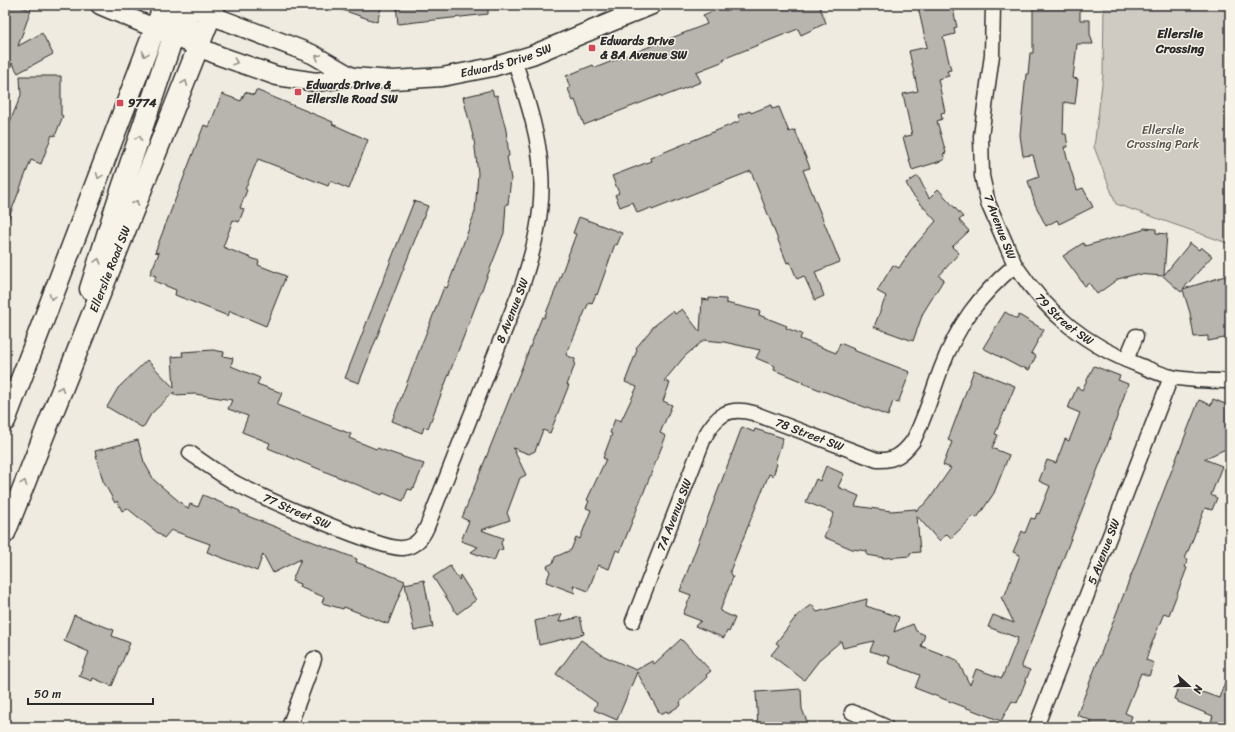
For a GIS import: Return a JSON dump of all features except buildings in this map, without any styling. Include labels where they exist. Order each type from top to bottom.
[{"type":"main road","points":[[5,421],[164,5]]},
{"type":"main road","points":[[76,353],[85,305],[100,254],[173,37],[174,26],[182,5]]},
{"type":"main road","points":[[182,5],[186,20],[198,48]]},
{"type":"main road","name":"Ellerslie Road SW","points":[[5,533],[213,10]]},
{"type":"street","name":"Edwards Drive SW","points":[[100,5],[198,48],[277,76],[316,82],[352,77],[393,80],[442,77],[473,72],[515,62],[652,5]]},
{"type":"street","name":"Edwards Drive SW","points":[[182,5],[213,10],[312,54],[352,77]]},
{"type":"street","name":"7 Avenue SW","points":[[894,459],[905,451],[918,431],[942,367],[967,316],[979,299],[1014,265],[988,202],[982,176],[981,136],[992,55],[992,5]]},
{"type":"street","name":"8 Avenue SW","points":[[412,545],[421,539],[427,527],[522,286],[536,234],[541,194],[541,172],[534,127],[515,62]]},
{"type":"street","name":"79 Street SW","points":[[1014,265],[1038,297],[1066,325],[1092,342],[1126,360],[1171,377],[1190,380],[1230,381]]},
{"type":"street","points":[[1126,360],[1136,336]]},
{"type":"street","name":"5 Avenue SW","points":[[1036,727],[1171,377]]},
{"type":"street","name":"78 Street SW","points":[[725,413],[733,410],[753,413],[867,456],[886,460],[894,459]]},
{"type":"street","name":"7A Avenue SW","points":[[633,621],[704,438],[713,423],[725,413]]},
{"type":"street","name":"77 Street SW","points":[[190,453],[239,485],[302,513],[388,546],[403,548],[412,545]]},
{"type":"street","points":[[289,727],[314,659]]},
{"type":"street","points":[[852,712],[886,727]]},
{"type":"green space","name":"Ellerslie Crossing Park","points":[[1104,5],[1230,5],[1230,244],[1116,204],[1094,147],[1103,76]]},
{"type":"place","name":"Edwards Drive & 8A Avenue SW","points":[[592,48]]},
{"type":"place","name":"Edwards Drive & Ellerslie Road SW","points":[[298,92]]},
{"type":"place","name":"9774","points":[[120,103]]},
{"type":"district","name":"Ellerslie Crossing","points":[[1180,40]]}]
